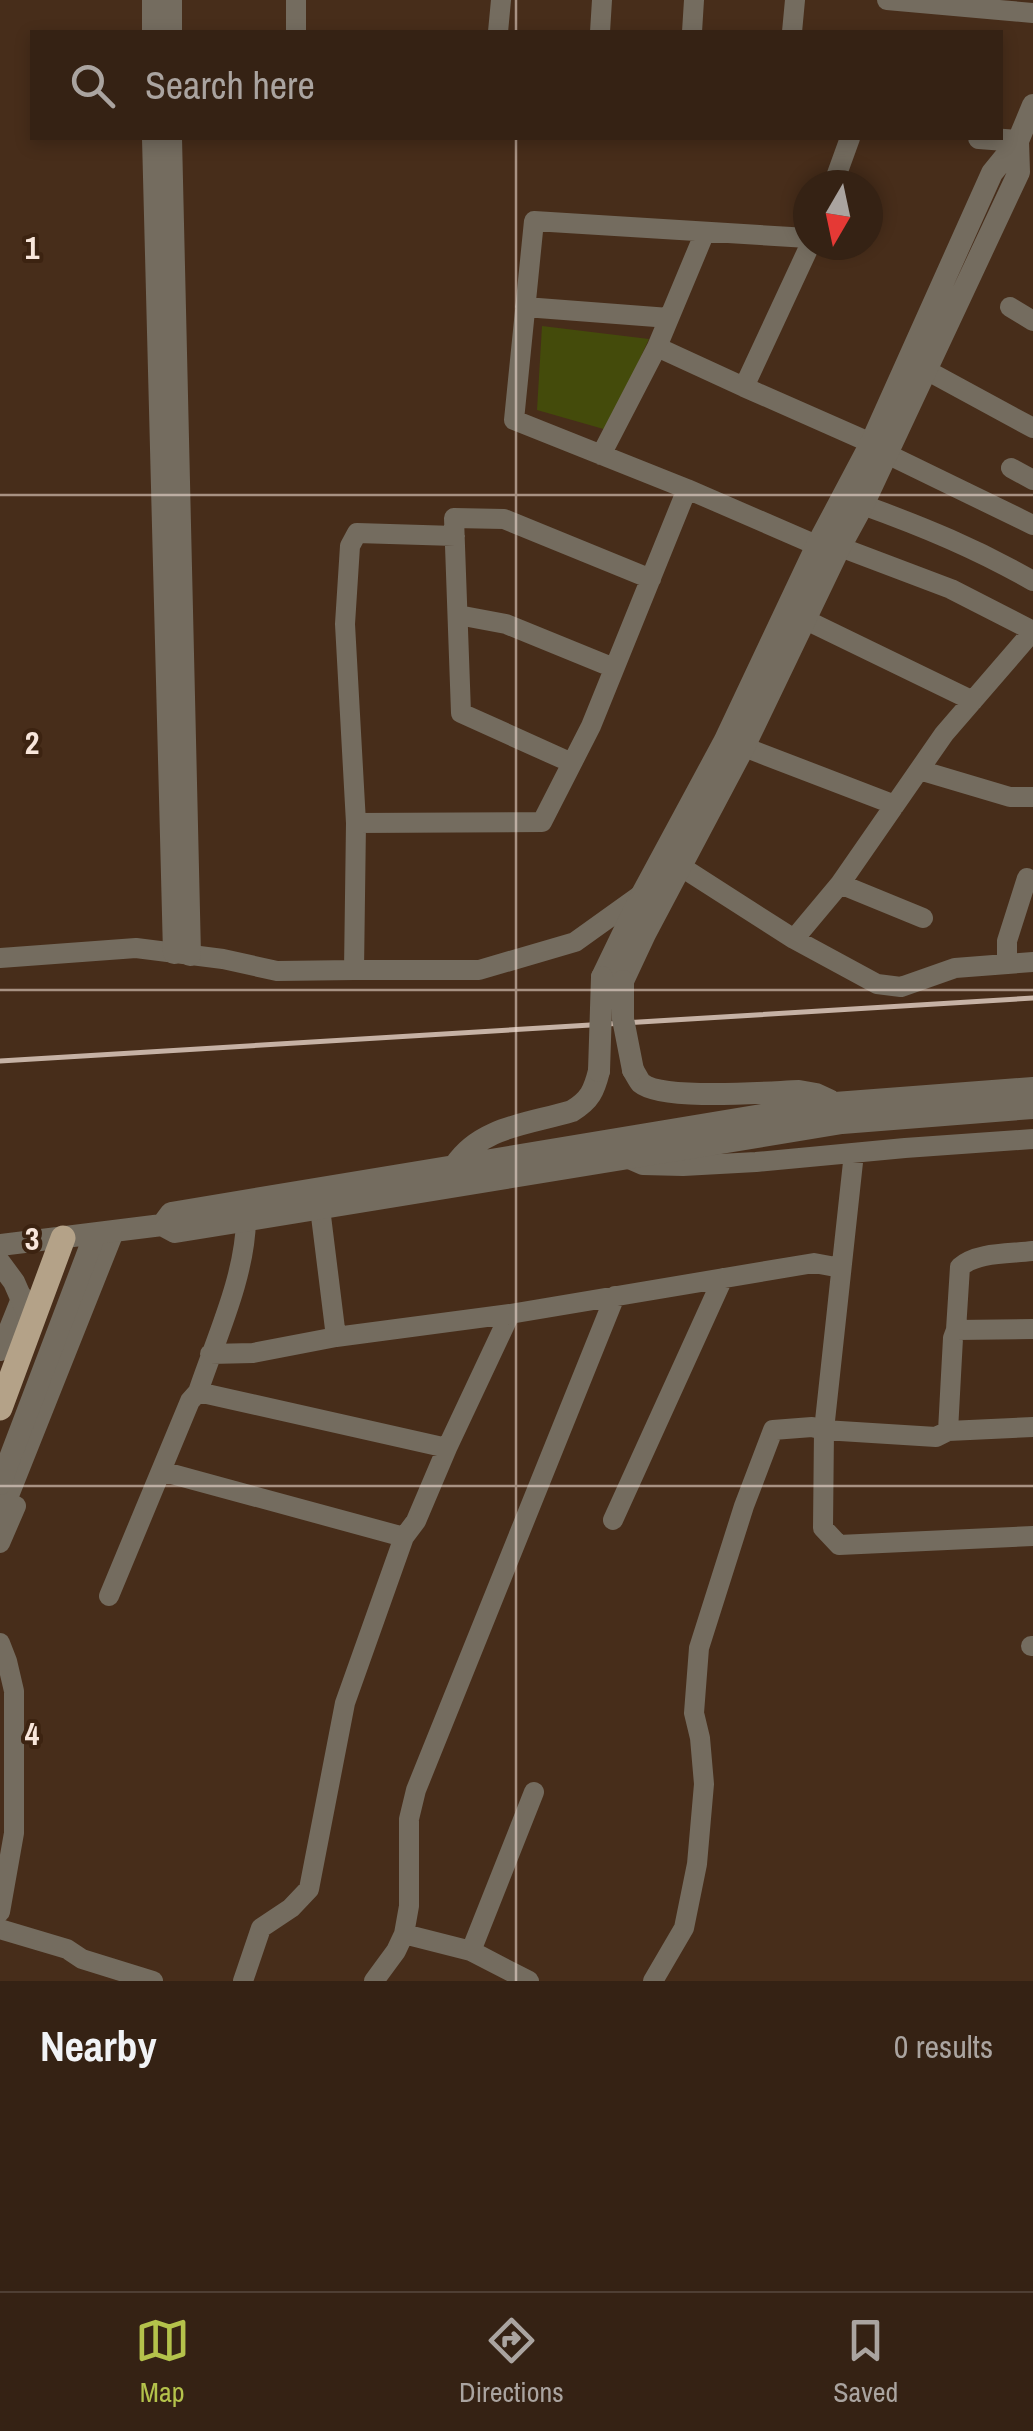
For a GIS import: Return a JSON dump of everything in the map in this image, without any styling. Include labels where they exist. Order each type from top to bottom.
[{"type":"main road","points":[[0,1408],[63,1238]]},
{"type":"street","points":[[152,0],[153,30]]},
{"type":"street","points":[[171,0],[171,30]]},
{"type":"street","points":[[296,0],[296,30]]},
{"type":"street","points":[[498,30],[502,0]]},
{"type":"street","points":[[600,30],[602,0]]},
{"type":"street","points":[[692,30],[694,0]]},
{"type":"street","points":[[792,30],[794,0]]},
{"type":"street","points":[[887,0],[1033,13]]},
{"type":"street","points":[[455,1165],[466,1149],[482,1138],[572,1111],[594,1091],[613,979],[642,894],[831,549],[879,449],[992,174],[1018,141],[1033,105]]},
{"type":"street","points":[[154,140],[182,954]]},
{"type":"street","points":[[171,140],[182,954]]},
{"type":"street","points":[[838,170],[849,140]]},
{"type":"street","points":[[1003,140],[1018,141]]},
{"type":"street","points":[[834,1103],[799,1091],[674,1092],[653,1089],[640,1082],[633,1070],[613,979],[645,934],[744,747],[806,620],[831,549],[863,505],[879,449],[928,370],[1026,175],[1018,141]]},
{"type":"street","points":[[793,240],[534,221],[514,420],[831,549],[951,589],[1033,631],[944,734],[840,884],[794,938]]},
{"type":"street","points":[[602,455],[657,347],[705,232]]},
{"type":"street","points":[[744,387],[801,260]]},
{"type":"street","points":[[525,307],[669,318]]},
{"type":"street","points":[[1010,307],[1033,321]]},
{"type":"street","points":[[657,347],[1033,525]]},
{"type":"street","points":[[928,370],[1033,428]]},
{"type":"street","points":[[1011,468],[1033,480]]},
{"type":"street","points":[[356,823],[542,822],[591,726],[687,489]]},
{"type":"street","points":[[863,505],[980,551],[1033,581]]},
{"type":"street","points":[[572,763],[461,713],[454,518],[504,519],[650,579]]},
{"type":"street","points":[[354,970],[356,823],[345,624],[350,546],[357,533],[455,536]]},
{"type":"street","points":[[458,615],[506,624],[614,668]]},
{"type":"street","points":[[806,620],[973,701]]},
{"type":"street","points":[[744,747],[895,805]]},
{"type":"street","points":[[919,770],[1010,797],[1033,797]]},
{"type":"street","points":[[680,866],[794,938],[877,984],[901,987],[955,968],[1033,962]]},
{"type":"street","points":[[1007,964],[1006,941],[1027,878]]},
{"type":"street","points":[[840,884],[923,918]]},
{"type":"street","points":[[0,958],[136,948],[223,959],[277,972],[479,970],[575,942],[642,894]]},
{"type":"street","points":[[162,1225],[171,1213],[834,1103],[1033,1088]]},
{"type":"street","points":[[0,1245],[162,1225],[175,1232],[842,1123],[1033,1108]]},
{"type":"street","points":[[626,1157],[643,1166],[682,1166],[1033,1140]]},
{"type":"street","points":[[854,1152],[824,1430],[823,1528],[840,1546],[1033,1536]]},
{"type":"street","points":[[320,1208],[336,1337]]},
{"type":"street","points":[[109,1596],[190,1401],[198,1392],[237,1276],[246,1220]]},
{"type":"street","points":[[0,1518],[102,1264],[104,1233]]},
{"type":"street","points":[[0,1484],[104,1233]]},
{"type":"street","points":[[948,1432],[960,1267],[963,1262],[984,1257],[1033,1251]]},
{"type":"street","points":[[0,1263],[22,1296],[32,1322]]},
{"type":"street","points":[[210,1354],[253,1353],[814,1263],[841,1268]]},
{"type":"street","points":[[0,1544],[108,1281],[102,1264]]},
{"type":"street","points":[[613,1520],[723,1278]]},
{"type":"street","points":[[0,1351],[22,1296]]},
{"type":"street","points":[[374,1981],[404,1934],[409,1906],[408,1820],[416,1790],[615,1296]]},
{"type":"street","points":[[243,1981],[261,1928],[291,1908],[308,1889],[345,1702],[404,1537],[416,1521],[510,1314]]},
{"type":"street","points":[[956,1330],[1033,1329]]},
{"type":"street","points":[[198,1392],[447,1448]]},
{"type":"street","points":[[652,1981],[684,1928],[698,1864],[704,1784],[694,1713],[699,1648],[772,1430],[812,1427],[936,1437],[948,1432],[1033,1427]]},
{"type":"street","points":[[161,1472],[404,1537]]},
{"type":"street","points":[[0,1643],[14,1691],[14,1833],[0,1912]]},
{"type":"street","points":[[471,1951],[534,1792]]},
{"type":"street","points":[[0,1930],[67,1949],[82,1959],[152,1981]]},
{"type":"street","points":[[404,1934],[471,1951],[530,1981]]},
{"type":"green space","points":[[542,326],[649,339],[607,430],[537,410]]},
{"type":"railway","points":[[0,1061],[1033,998]]}]
